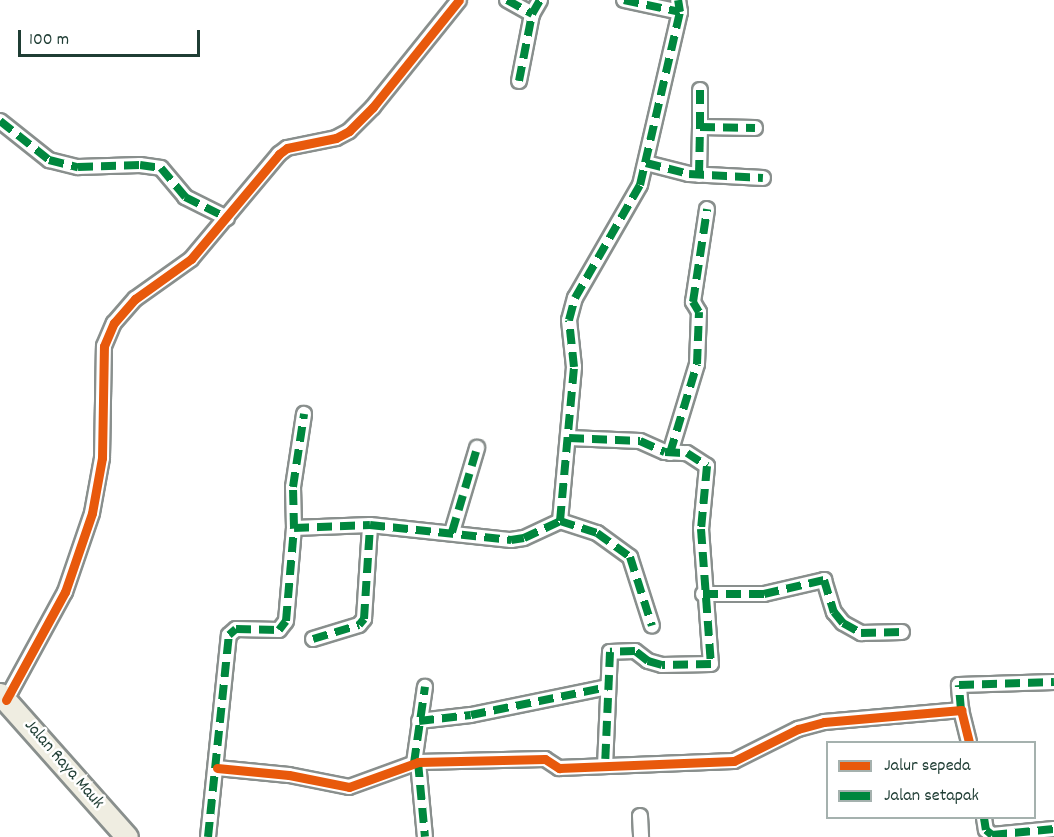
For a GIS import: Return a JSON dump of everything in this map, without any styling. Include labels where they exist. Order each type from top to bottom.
[{"type":"main road","name":"Jalan Raya Mauk","points":[[3,697],[127,837]]},
{"type":"street","points":[[3,697],[65,592],[89,523],[102,458],[104,346],[114,323],[135,299],[191,259],[287,148],[320,143],[349,131],[373,107],[459,0]]},
{"type":"street","points":[[507,0],[532,14]]},
{"type":"street","points":[[519,81],[532,14],[540,0]]},
{"type":"street","points":[[560,521],[574,367],[568,334],[575,298],[635,195],[646,163],[679,6],[624,0]]},
{"type":"street","points":[[699,175],[700,90]]},
{"type":"street","points":[[0,121],[49,160],[78,167],[140,165],[160,168],[185,197],[227,218]]},
{"type":"street","points":[[700,127],[755,128]]},
{"type":"street","points":[[646,163],[699,175],[763,178]]},
{"type":"street","points":[[670,453],[697,364],[699,312],[693,302],[707,209]]},
{"type":"street","points":[[208,837],[217,768],[229,635],[236,629],[275,630],[285,624],[294,528],[293,487],[304,414]]},
{"type":"street","points":[[569,438],[640,441],[670,453],[687,453],[707,466],[701,529],[703,594],[711,664],[662,665],[644,659],[635,651],[614,650],[609,654],[605,765]]},
{"type":"street","points":[[452,532],[477,448]]},
{"type":"street","points":[[294,528],[370,525],[511,540],[525,538],[560,521],[597,533],[630,557],[652,626]]},
{"type":"street","points":[[313,639],[359,625],[364,619],[370,525]]},
{"type":"street","points":[[703,594],[764,594],[824,580],[834,612],[843,623],[861,633],[902,632]]},
{"type":"street","points":[[969,741],[961,710],[959,685],[1054,682]]},
{"type":"street","points":[[425,687],[419,721],[416,762],[425,837]]},
{"type":"street","points":[[419,721],[471,715],[607,687]]},
{"type":"street","points":[[217,768],[289,775],[349,787],[416,762],[545,759],[559,768],[734,761],[798,729],[824,722],[961,710]]},
{"type":"street","points":[[640,816],[641,837]]},
{"type":"street","points":[[984,819],[986,830],[992,835],[1054,829]]},
{"type":"marked path","points":[[507,0],[532,14]]},
{"type":"marked path","points":[[519,81],[532,14],[540,0]]},
{"type":"marked path","points":[[624,0],[680,12]]},
{"type":"marked path","points":[[560,521],[574,367],[569,320],[575,298],[640,185],[680,12],[678,0]]},
{"type":"marked path","points":[[700,90],[700,127]]},
{"type":"marked path","points":[[0,121],[49,160],[78,167],[140,165],[161,168],[185,197],[227,218]]},
{"type":"marked path","points":[[699,175],[700,127],[755,128]]},
{"type":"marked path","points":[[646,163],[689,174],[763,178]]},
{"type":"marked path","points":[[670,453],[697,364],[699,312],[693,302],[707,209]]},
{"type":"marked path","points":[[208,837],[229,635],[236,629],[279,630],[286,621],[294,528],[293,487],[304,414]]},
{"type":"marked path","points":[[569,438],[640,441],[665,452],[687,453],[707,466],[701,529],[711,664],[662,665],[648,661],[635,651],[610,652],[605,765]]},
{"type":"marked path","points":[[452,532],[477,448]]},
{"type":"marked path","points":[[294,528],[370,525],[511,540],[524,538],[560,521],[597,533],[630,557],[652,626]]},
{"type":"marked path","points":[[313,639],[359,625],[364,619],[370,525]]},
{"type":"marked path","points":[[703,594],[764,594],[824,580],[834,612],[843,623],[861,633],[902,632]]},
{"type":"marked path","points":[[961,710],[959,685],[1054,682]]},
{"type":"marked path","points":[[414,763],[425,687]]},
{"type":"marked path","points":[[419,721],[471,715],[607,687]]},
{"type":"marked path","points":[[418,762],[425,837]]},
{"type":"marked path","points":[[984,819],[986,830],[992,835],[1054,829]]},
{"type":"cycle path","points":[[6,700],[65,592],[92,513],[102,458],[104,346],[114,323],[135,299],[191,259],[279,154],[287,148],[336,138],[349,131],[373,107],[459,0]]},
{"type":"cycle path","points":[[217,768],[289,775],[349,787],[418,762],[545,759],[559,768],[734,761],[798,729],[824,722],[961,710],[969,741]]}]
